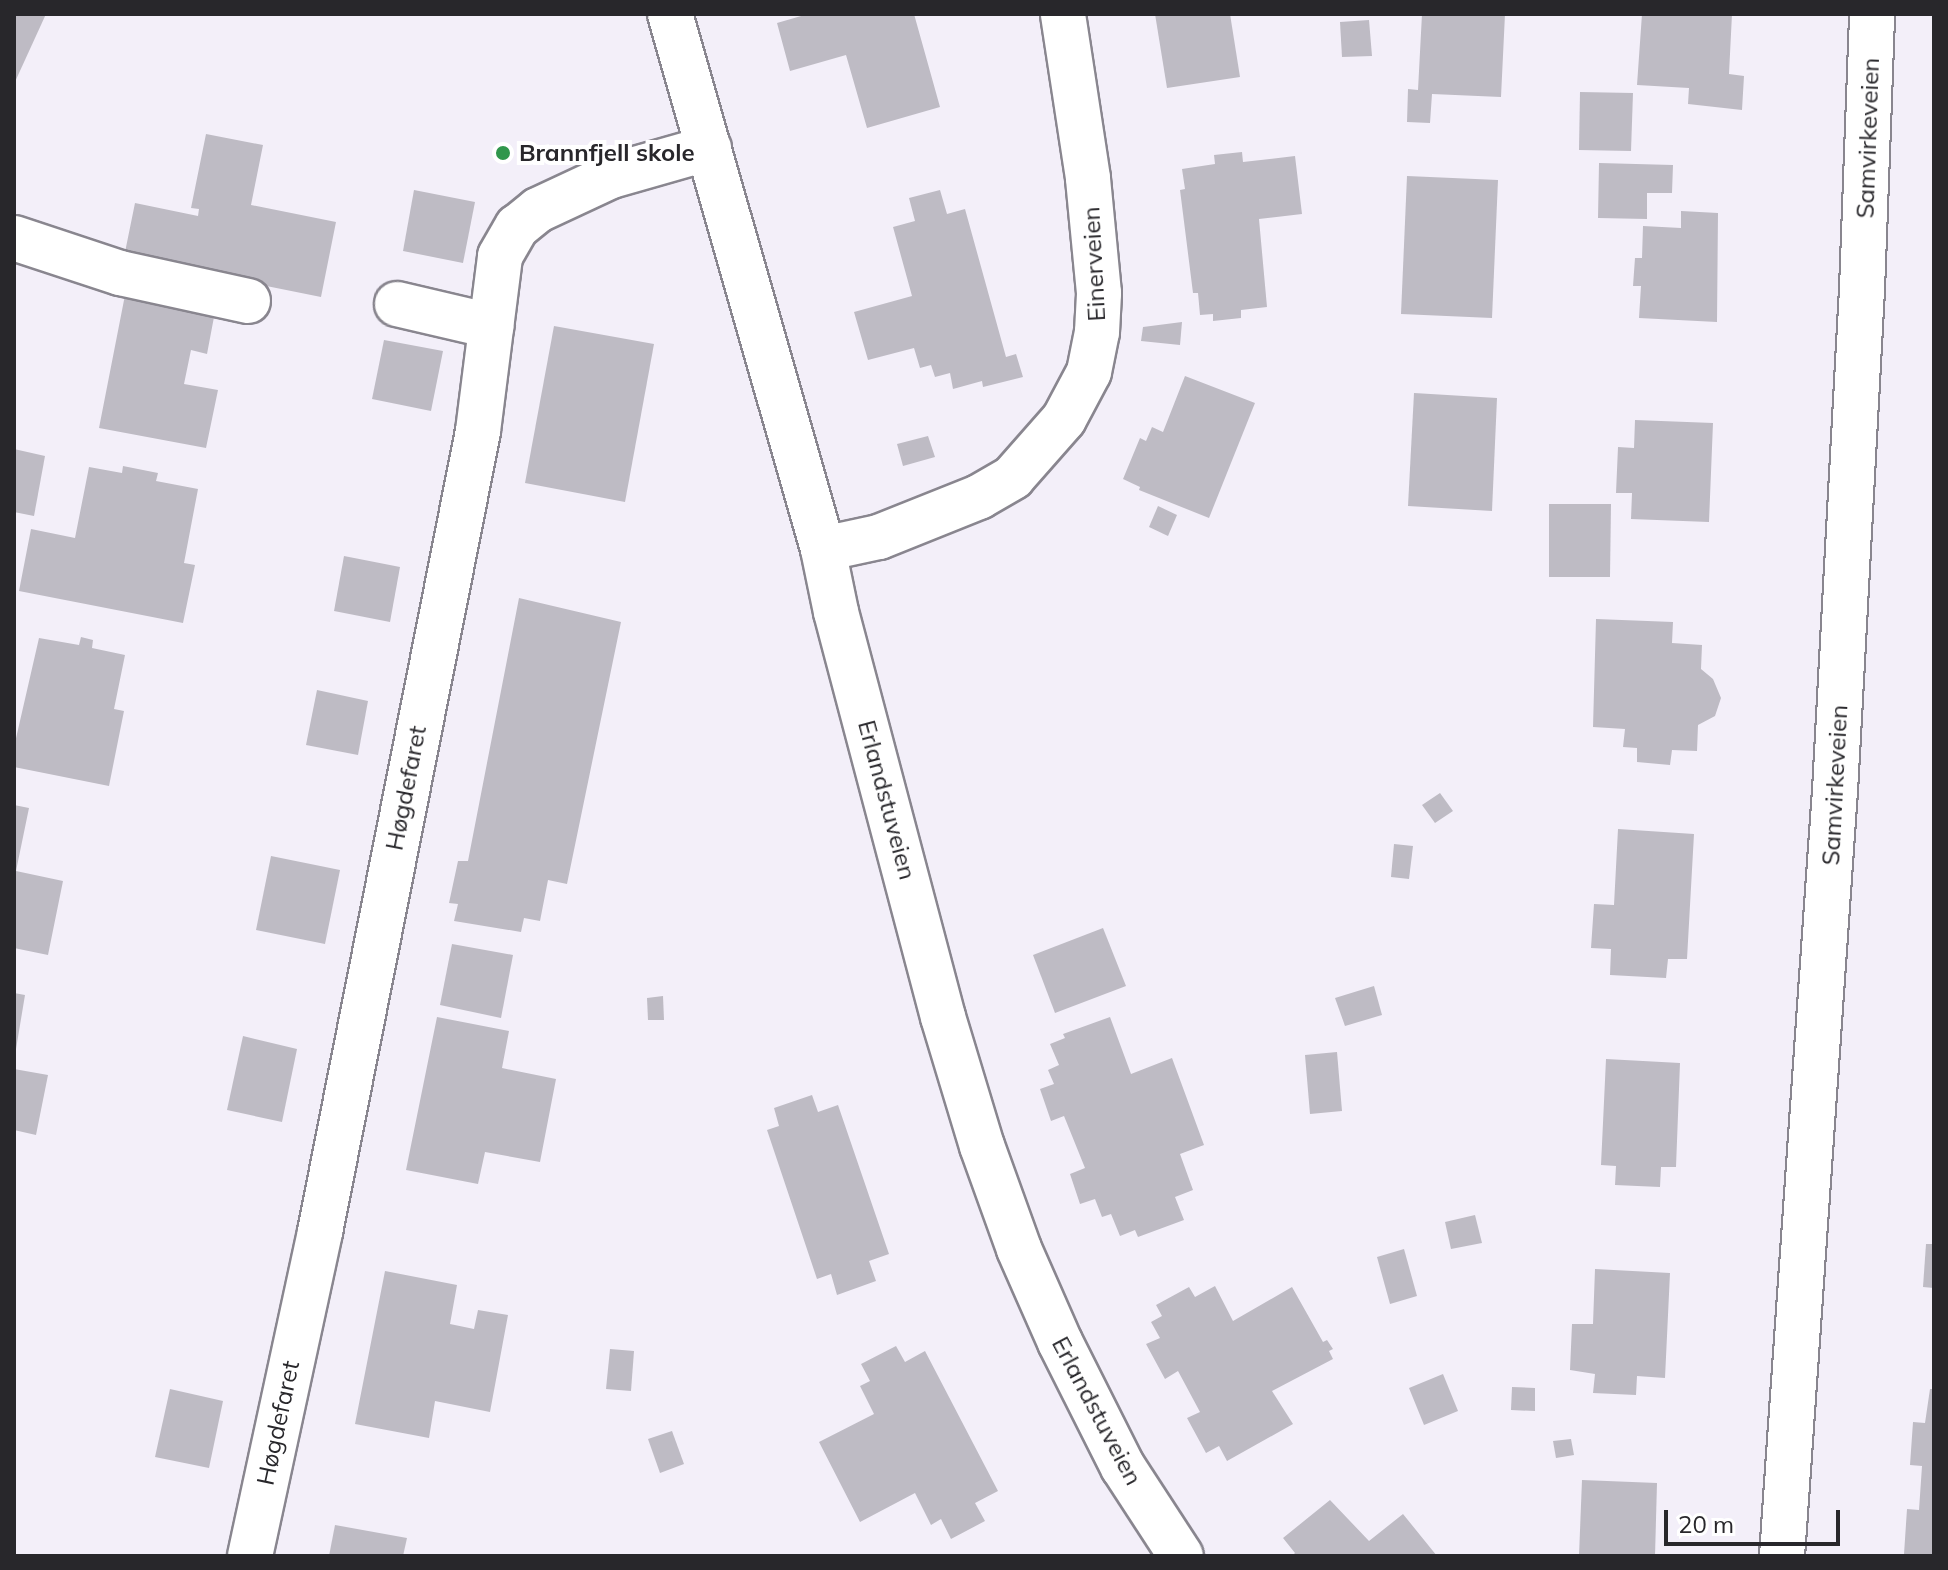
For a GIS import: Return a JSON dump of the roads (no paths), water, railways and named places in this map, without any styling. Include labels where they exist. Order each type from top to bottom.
[{"type":"street","name":"Erlandstuveien","points":[[670,14],[823,549],[836,612],[943,1017],[982,1146],[1019,1249],[1072,1367],[1123,1467],[1181,1556]]},
{"type":"street","name":"Einerveien","points":[[823,549],[879,537],[979,497],[1013,477],[1064,419],[1089,372],[1097,332],[1099,293],[1088,178],[1063,14]]},
{"type":"street","name":"Samvirkeveien","points":[[1782,1556],[1836,778],[1862,290],[1872,14]]},
{"type":"street","name":"Høgdefaret","points":[[250,1556],[320,1232],[427,675],[478,431],[500,256],[517,227],[538,210],[611,176],[709,148]]},
{"type":"street","points":[[14,238],[120,273],[248,301]]},
{"type":"street","points":[[397,304],[491,326]]},
{"type":"place","name":"Brannfjell skole","points":[[503,153]]}]
